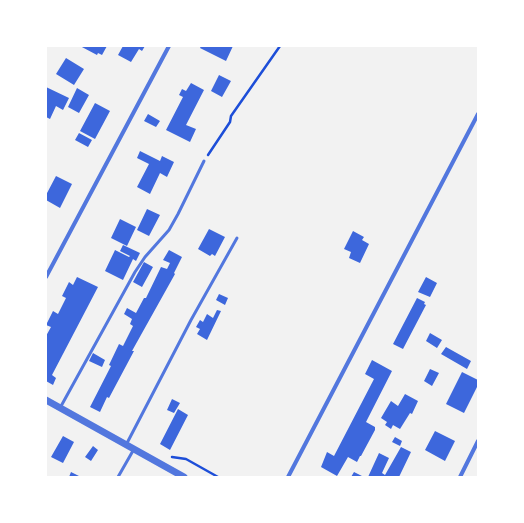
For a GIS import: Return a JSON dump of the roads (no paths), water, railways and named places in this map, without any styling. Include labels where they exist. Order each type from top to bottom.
[{"type":"street","points":[[46,277],[169,46]]},
{"type":"street","points":[[288,477],[478,114]]},
{"type":"street","points":[[46,400],[184,477]]},
{"type":"street","points":[[460,477],[478,441]]},
{"type":"lane","points":[[60,408],[135,272],[145,256],[169,230],[204,161]]},
{"type":"lane","points":[[126,445],[191,320],[237,238]]},
{"type":"lane","points":[[118,477],[134,449]]}]
